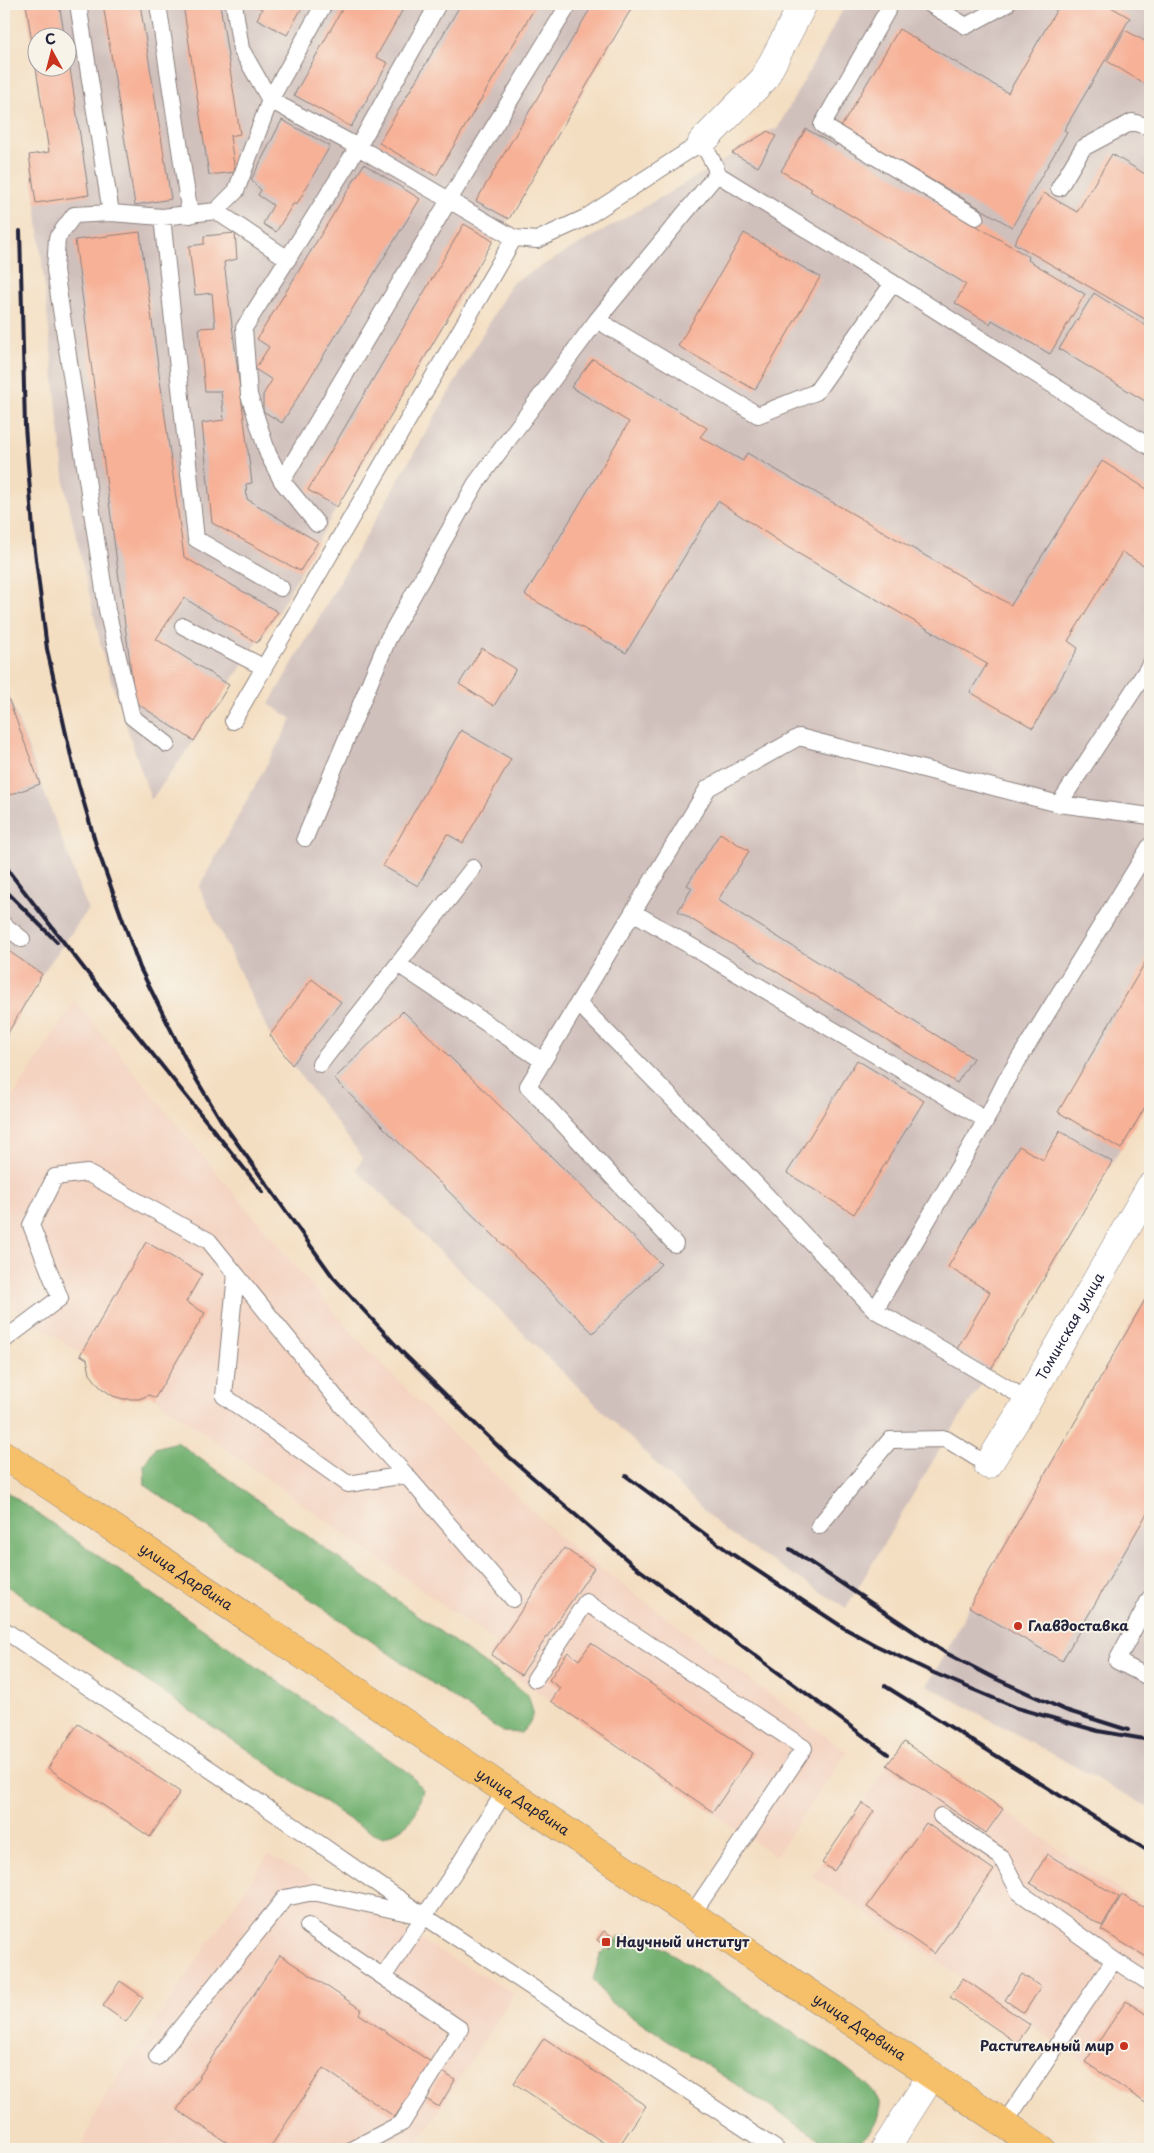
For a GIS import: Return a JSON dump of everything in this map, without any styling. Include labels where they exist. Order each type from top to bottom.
[{"type":"main road","name":"улица Дарвина","points":[[4,1455],[1042,2149]]},
{"type":"street","points":[[702,142],[764,79],[803,4]]},
{"type":"street","name":"Томинская улица","points":[[988,1465],[1028,1400],[1150,1187]]},
{"type":"street","points":[[885,2149],[932,2075]]},
{"type":"lane","points":[[78,4],[111,213]]},
{"type":"lane","points":[[158,4],[190,215]]},
{"type":"lane","points":[[234,4],[241,49],[270,100],[358,147],[514,238],[537,240],[585,218],[702,142],[715,166],[717,174],[893,283],[1150,447]]},
{"type":"lane","points":[[167,744],[132,717],[109,619],[55,270],[57,238],[74,216],[111,213],[162,217],[216,211],[236,191],[270,100],[324,4]]},
{"type":"lane","points":[[317,524],[282,481],[268,454],[249,395],[244,328],[358,147],[438,4]]},
{"type":"lane","points":[[282,481],[449,200],[569,4]]},
{"type":"lane","points":[[891,4],[822,125],[976,217]]},
{"type":"lane","points":[[930,4],[966,26],[1007,4]]},
{"type":"lane","points":[[1059,188],[1083,148],[1132,122],[1150,127]]},
{"type":"lane","points":[[305,838],[388,639],[476,482],[597,320],[717,174]]},
{"type":"lane","points":[[216,211],[288,258]]},
{"type":"lane","points":[[162,217],[196,539],[281,588]]},
{"type":"lane","points":[[232,721],[514,238]]},
{"type":"lane","points":[[597,320],[758,415],[816,392],[893,283]]},
{"type":"lane","points":[[183,626],[263,667]]},
{"type":"lane","points":[[1059,804],[1150,665]]},
{"type":"lane","points":[[675,1244],[528,1086],[708,788],[798,737],[1059,804],[1150,816]]},
{"type":"lane","points":[[875,1310],[986,1120],[1006,1080],[1150,846]]},
{"type":"lane","points":[[320,1064],[473,868]]},
{"type":"lane","points":[[633,912],[986,1120]]},
{"type":"lane","points":[[4,925],[22,939]]},
{"type":"lane","points":[[398,964],[543,1061]]},
{"type":"lane","points":[[578,1004],[733,1160],[875,1310],[1028,1400]]},
{"type":"lane","points":[[4,1340],[60,1298],[31,1224],[55,1177],[87,1173],[209,1241],[345,1408],[406,1474],[513,1599]]},
{"type":"lane","points":[[236,1274],[224,1396],[348,1484],[406,1474]]},
{"type":"lane","points":[[820,1526],[890,1440],[946,1439],[988,1465]]},
{"type":"lane","points":[[1150,1598],[1117,1661],[1150,1678]]},
{"type":"lane","points":[[534,1679],[586,1602],[804,1748],[691,1916]]},
{"type":"lane","points":[[4,1630],[286,1820],[424,1916],[776,2149]]},
{"type":"lane","points":[[383,1977],[505,1791]]},
{"type":"lane","points":[[941,1816],[1001,1857],[1019,1892],[1114,1960],[1150,1983]]},
{"type":"lane","points":[[157,2057],[285,1898],[313,1892],[424,1916]]},
{"type":"lane","points":[[308,1926],[460,2029],[402,2122],[353,2149]]},
{"type":"lane","points":[[1004,2124],[1114,1960]]},
{"type":"shaded area","points":[[26,4],[634,4],[509,219],[493,241],[337,507],[278,612],[194,741],[151,800],[104,659],[65,487],[36,203],[29,155],[49,152],[38,78],[78,78],[78,28],[30,28]]},
{"type":"shaded area","points":[[846,4],[1150,4],[1150,1098],[991,1369],[946,1439],[846,1608],[725,1531],[356,1169],[363,1158],[270,1035],[199,887],[292,719],[269,704],[512,283],[715,166],[768,131],[777,129]]},
{"type":"shaded area","points":[[4,683],[88,910],[42,974],[4,1040]]},
{"type":"shaded area","points":[[75,1001],[292,1263],[357,1338],[424,1407],[565,1542],[847,1752],[775,1856],[487,1657],[496,1643],[155,1398],[149,1395],[139,1399],[123,1399],[104,1390],[93,1379],[87,1358],[4,1302],[4,1111]]},
{"type":"shaded area","points":[[1150,1291],[1150,1808],[927,1685],[946,1653],[969,1607]]},
{"type":"shaded area","points":[[904,1742],[1123,1893],[1150,1909],[1150,2106],[812,1876]]},
{"type":"shaded area","points":[[268,1855],[311,1877],[514,1994],[414,2149],[80,2149],[104,2098]]},
{"type":"green space","points":[[177,1442],[528,1695],[532,1716],[526,1728],[521,1733],[503,1732],[145,1485],[144,1464],[155,1448]]},
{"type":"green space","points":[[4,1490],[410,1774],[423,1790],[411,1820],[400,1829],[383,1837],[359,1826],[4,1584]]},
{"type":"green space","points":[[619,1937],[647,1937],[856,2076],[875,2095],[879,2104],[880,2113],[876,2123],[867,2135],[853,2149],[833,2148],[610,2002],[593,1979],[601,1953]]},
{"type":"building","points":[[26,4],[59,4],[63,28],[30,28]]},
{"type":"building","points":[[103,4],[140,4],[171,199],[135,205]]},
{"type":"building","points":[[183,4],[220,4],[240,134],[230,136],[235,172],[209,175]]},
{"type":"building","points":[[252,4],[304,4],[287,35],[257,19],[262,9]]},
{"type":"building","points":[[345,4],[406,4],[376,57],[388,63],[351,127],[294,95]]},
{"type":"building","points":[[461,4],[537,4],[436,176],[379,143]]},
{"type":"building","points":[[593,4],[634,4],[509,219],[476,201]]},
{"type":"building","points":[[1060,4],[1106,4],[1130,18],[1064,130],[1067,132],[1012,227],[841,127],[899,29],[1008,93]]},
{"type":"building","points":[[1125,30],[1150,44],[1150,87],[1107,61]]},
{"type":"building","points":[[38,78],[71,78],[89,195],[36,203],[29,155],[49,152]]},
{"type":"building","points":[[282,120],[330,146],[297,204],[293,204],[276,232],[263,224],[273,205],[258,195],[261,190],[251,180]]},
{"type":"building","points":[[806,129],[836,146],[837,143],[1029,257],[1028,260],[1085,294],[1050,354],[992,320],[990,324],[955,303],[966,284],[810,191],[812,189],[781,171]]},
{"type":"building","points":[[768,131],[776,136],[758,167],[732,153]]},
{"type":"building","points":[[1112,154],[1150,177],[1150,322],[1014,243],[1044,193],[1077,212]]},
{"type":"building","points":[[364,164],[420,199],[282,423],[263,411],[263,395],[272,380],[255,369],[269,347],[257,339]]},
{"type":"building","points":[[464,224],[493,241],[337,507],[308,490]]},
{"type":"building","points":[[140,232],[184,557],[278,612],[257,643],[184,598],[156,639],[229,685],[194,741],[135,702],[75,240]]},
{"type":"building","points":[[235,233],[237,259],[224,262],[252,483],[246,484],[247,499],[318,542],[300,571],[212,523],[202,423],[224,420],[221,391],[205,391],[199,328],[215,327],[212,293],[195,295],[189,246],[204,244],[204,236]]},
{"type":"building","points":[[744,233],[820,277],[755,390],[678,346]]},
{"type":"building","points":[[1094,293],[1150,328],[1150,404],[1059,349]]},
{"type":"building","points":[[593,359],[707,428],[700,437],[743,461],[747,453],[1011,605],[1102,461],[1150,491],[1150,569],[1122,552],[1068,641],[1078,648],[1033,728],[970,692],[987,664],[789,548],[718,501],[626,653],[525,595],[629,422],[571,387]]},
{"type":"building","points":[[482,648],[516,669],[494,706],[459,684]]},
{"type":"building","points":[[4,687],[40,784],[4,797]]},
{"type":"building","points":[[461,730],[511,759],[463,843],[447,834],[418,886],[383,866]]},
{"type":"building","points":[[720,833],[749,851],[718,900],[973,1058],[957,1083],[678,911],[692,888],[687,885]]},
{"type":"building","points":[[4,948],[42,974],[4,1040]]},
{"type":"building","points":[[1150,954],[1150,1098],[1121,1149],[1058,1112]]},
{"type":"building","points":[[312,979],[341,1002],[292,1065],[270,1035]]},
{"type":"building","points":[[403,1011],[661,1264],[593,1333],[334,1079]]},
{"type":"building","points":[[857,1060],[924,1101],[854,1214],[787,1173]]},
{"type":"building","points":[[1060,1131],[1112,1162],[991,1369],[957,1349],[990,1292],[948,1267],[1019,1146],[1043,1160]]},
{"type":"building","points":[[146,1242],[202,1274],[186,1302],[205,1313],[155,1398],[149,1395],[139,1399],[123,1399],[113,1396],[100,1387],[90,1374],[87,1359],[80,1355]]},
{"type":"building","points":[[1150,1291],[1150,1508],[1062,1661],[969,1607]]},
{"type":"building","points":[[564,1548],[594,1568],[521,1675],[491,1655]]},
{"type":"building","points":[[591,1643],[753,1753],[713,1812],[551,1701],[560,1688],[549,1680],[568,1652],[579,1660]]},
{"type":"building","points":[[78,1724],[180,1792],[150,1837],[48,1768]]},
{"type":"building","points":[[904,1742],[1003,1809],[986,1833],[887,1765]]},
{"type":"building","points":[[862,1803],[874,1811],[834,1871],[822,1863]]},
{"type":"building","points":[[926,1823],[994,1870],[934,1954],[867,1907]]},
{"type":"building","points":[[1047,1854],[1119,1897],[1102,1926],[1030,1883]]},
{"type":"building","points":[[1122,1895],[1150,1911],[1150,1959],[1101,1930]]},
{"type":"building","points":[[604,1931],[616,1939],[609,1949],[597,1940]]},
{"type":"building","points":[[280,1955],[362,2010],[359,2014],[431,2062],[395,2117],[323,2068],[269,2149],[237,2149],[177,2110]]},
{"type":"building","points":[[1022,1974],[1041,1987],[1024,2013],[1005,2000]]},
{"type":"building","points":[[963,1978],[1030,2025],[1017,2043],[950,1997]]},
{"type":"building","points":[[120,1981],[143,1997],[126,2022],[103,2006]]},
{"type":"building","points":[[1126,2001],[1150,2017],[1150,2106],[1085,2062]]},
{"type":"building","points":[[544,2038],[646,2106],[617,2149],[613,2149],[514,2083]]},
{"type":"building","points":[[443,2072],[455,2080],[439,2107],[426,2099]]},
{"type":"railway","points":[[20,231],[25,426],[34,543],[47,649],[73,765],[97,848],[140,968],[193,1074],[222,1122],[333,1277],[404,1354],[507,1455],[633,1565],[888,1754]]},
{"type":"railway","points":[[4,861],[10,873],[86,971],[263,1192]]},
{"type":"railway","points":[[4,889],[57,942]]},
{"type":"railway","points":[[626,1476],[732,1554],[844,1628],[875,1645],[934,1673],[1017,1708],[1098,1731],[1150,1740]]},
{"type":"railway","points":[[790,1549],[946,1653],[994,1678],[1065,1710],[1128,1730]]},
{"type":"railway","points":[[885,1686],[1150,1852]]},
{"type":"place","name":"Главдоставка","points":[[1018,1626]]},
{"type":"place","name":"Научный институт","points":[[606,1942]]},
{"type":"place","name":"Растительный мир","points":[[1124,2046]]}]
